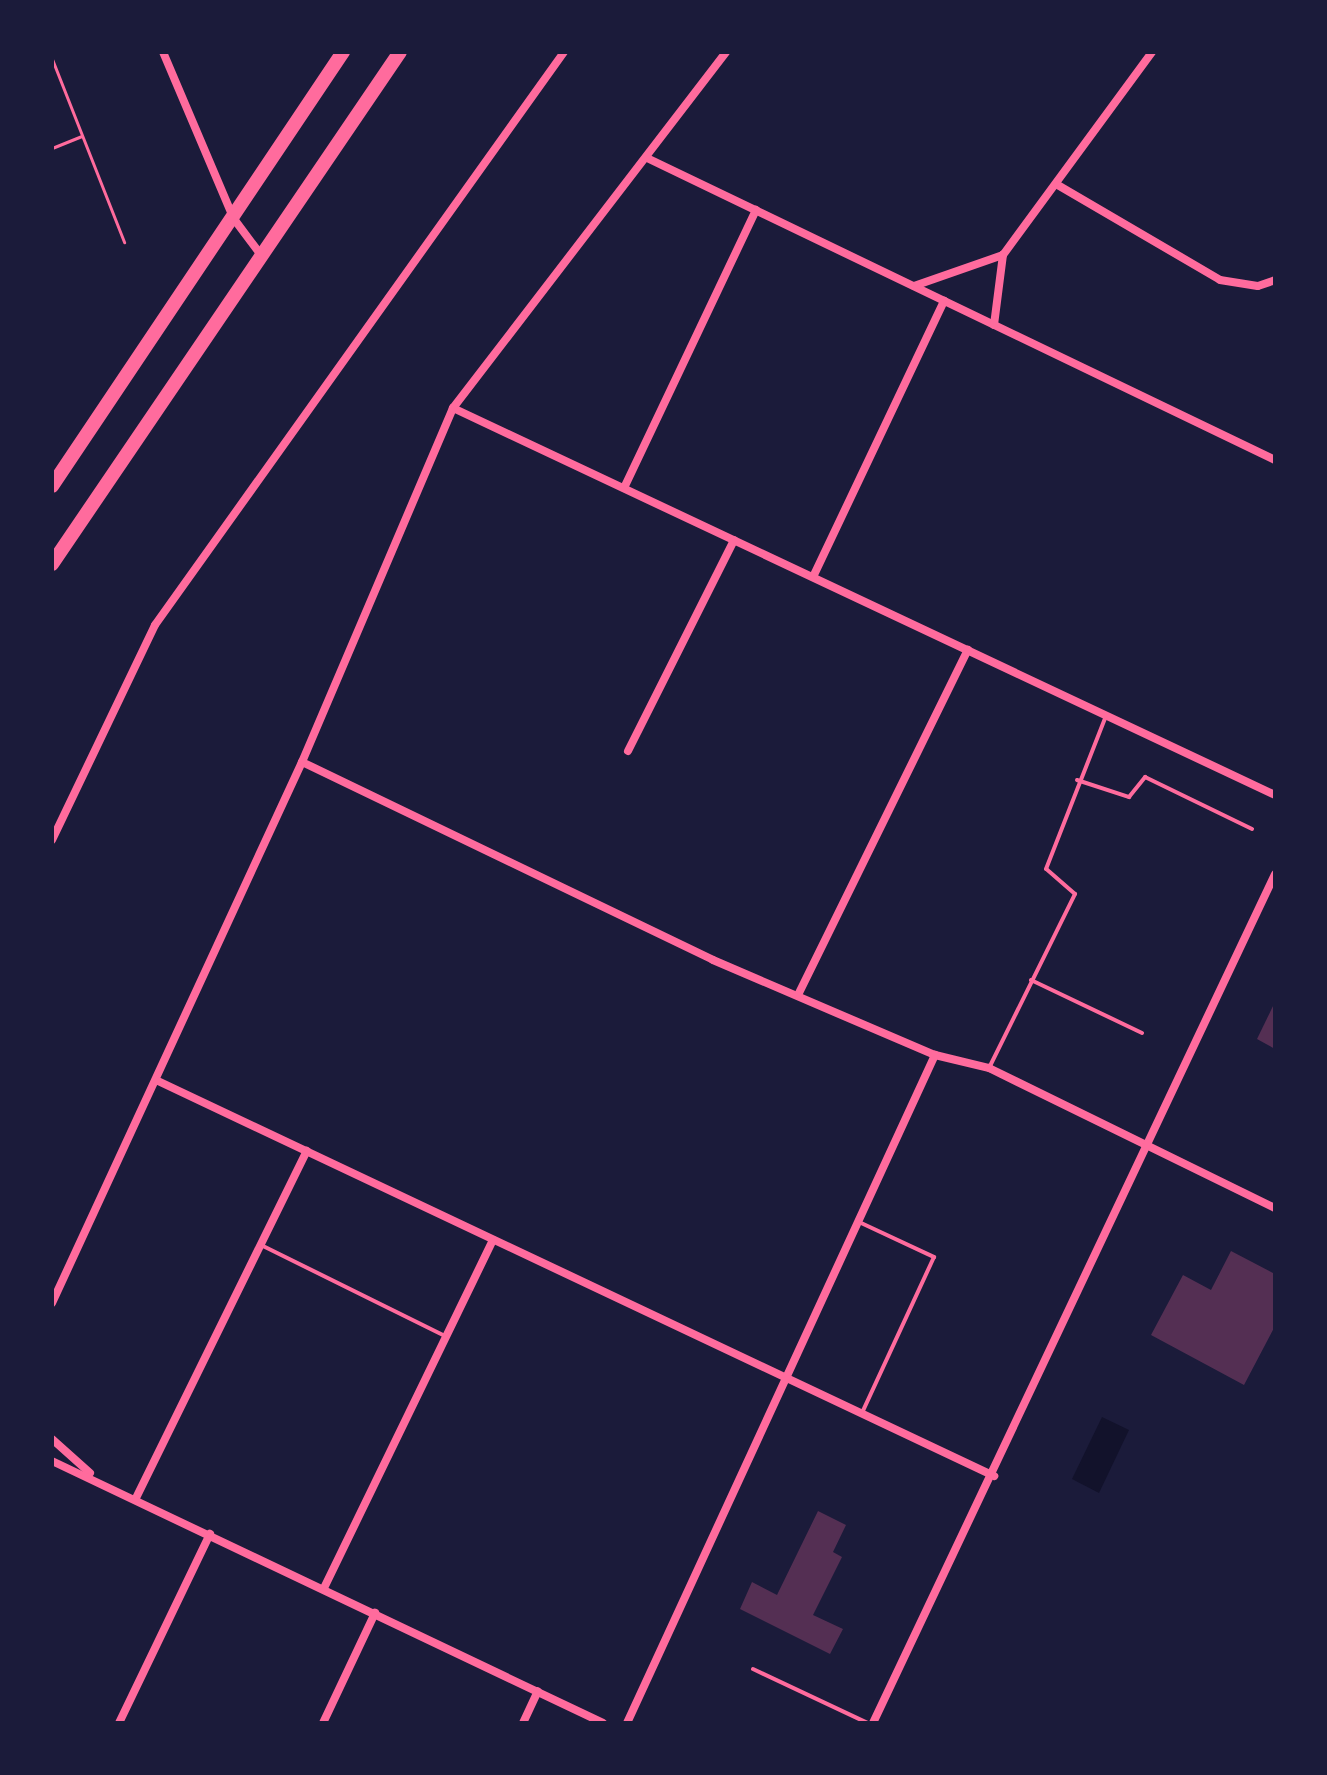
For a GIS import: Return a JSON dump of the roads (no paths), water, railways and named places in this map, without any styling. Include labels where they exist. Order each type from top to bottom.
[{"type":"highway","points":[[52,486],[234,219],[343,52]]},
{"type":"highway","points":[[52,564],[400,52]]},
{"type":"street","points":[[163,52],[234,219],[261,255]]},
{"type":"street","points":[[52,840],[155,625],[564,52]]},
{"type":"street","points":[[52,1303],[158,1081],[302,762],[453,408],[726,52]]},
{"type":"street","points":[[994,325],[1003,255],[1152,52]]},
{"type":"street","points":[[647,158],[1275,460]]},
{"type":"street","points":[[1056,184],[1220,280],[1258,286],[1275,280]]},
{"type":"street","points":[[624,488],[756,210]]},
{"type":"street","points":[[914,286],[1003,255]]},
{"type":"street","points":[[813,577],[944,301]]},
{"type":"street","points":[[453,408],[1275,795]]},
{"type":"street","points":[[628,751],[734,540]]},
{"type":"street","points":[[798,995],[968,650]]},
{"type":"street","points":[[302,762],[798,995],[935,1055],[989,1068],[1148,1143],[1275,1208]]},
{"type":"street","points":[[870,1723],[994,1476],[1275,874]]},
{"type":"street","points":[[627,1723],[935,1055]]},
{"type":"street","points":[[158,1081],[994,1476]]},
{"type":"street","points":[[136,1498],[307,1151]]},
{"type":"street","points":[[324,1588],[493,1240]]},
{"type":"street","points":[[52,1439],[96,1479]]},
{"type":"street","points":[[52,1461],[136,1498],[603,1723]]},
{"type":"street","points":[[119,1723],[210,1534]]},
{"type":"street","points":[[323,1723],[375,1613]]},
{"type":"street","points":[[523,1723],[538,1691]]},
{"type":"lane","points":[[989,1068],[1075,894],[1046,869],[1077,780],[1106,716]]},
{"type":"lane","points":[[1077,780],[1129,797],[1145,777],[1252,829]]},
{"type":"lane","points":[[1031,980],[1142,1033]]},
{"type":"lane","points":[[859,1222],[934,1257],[862,1414]]},
{"type":"lane","points":[[260,1245],[447,1336]]},
{"type":"lane","points":[[753,1669],[870,1723]]}]
